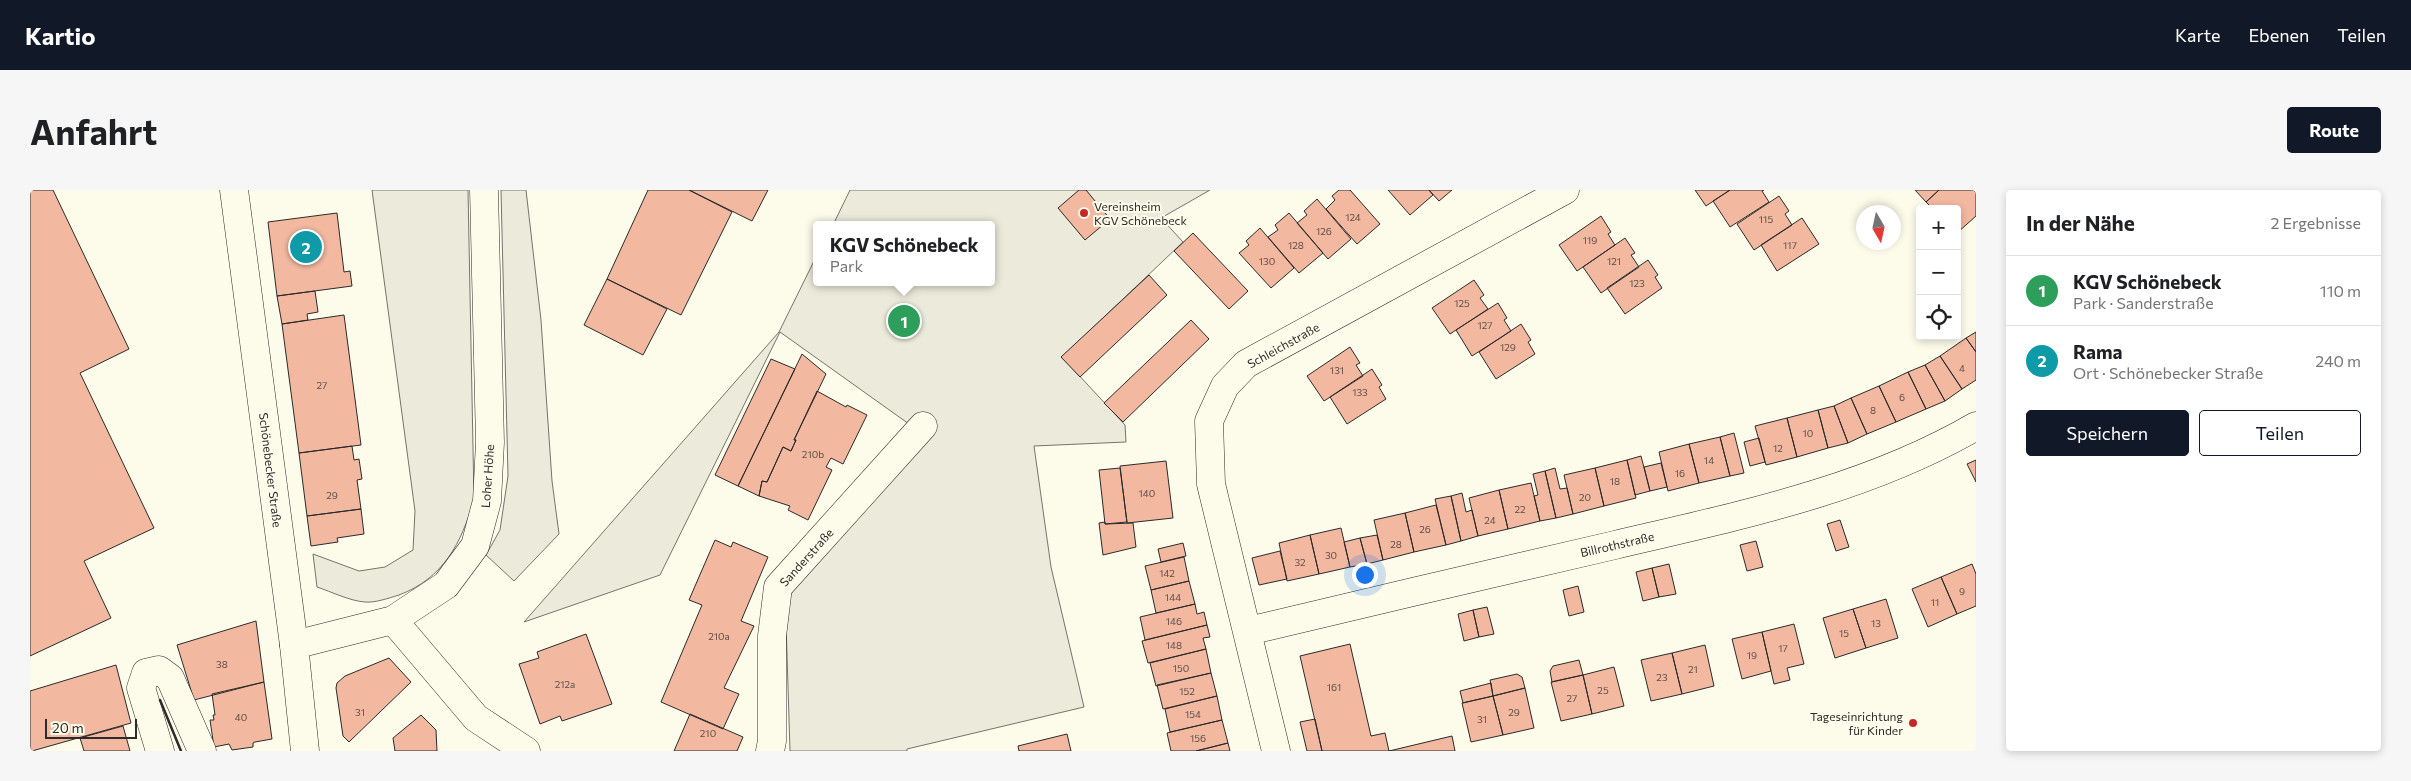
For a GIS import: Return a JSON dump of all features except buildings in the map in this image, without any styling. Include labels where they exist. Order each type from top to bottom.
[{"type":"street","name":"Schönebecker Straße","points":[[234,190],[294,645],[305,751]]},
{"type":"street","name":"Loher Höhe","points":[[294,645],[393,620],[446,585],[475,546],[487,501],[490,442],[484,190]]},
{"type":"street","name":"Schleichstraße","points":[[1276,751],[1211,484],[1208,421],[1224,386],[1246,364],[1549,193]]},
{"type":"street","name":"Sanderstraße","points":[[770,751],[772,741],[772,636],[778,587],[923,426]]},
{"type":"street","name":"Billrothstraße","points":[[1248,631],[1751,513],[1848,484],[1949,442],[1976,426]]},
{"type":"street","points":[[393,620],[476,718],[526,751]]},
{"type":"street","points":[[160,751],[141,688],[146,673],[159,670],[170,678],[202,751]]},
{"type":"shaded area","points":[[372,190],[468,190],[474,500],[463,531],[439,569],[415,588],[399,595],[369,602],[353,600],[317,587],[313,554],[359,571],[385,567],[413,550],[415,511]]},
{"type":"shaded area","points":[[501,190],[526,190],[541,320],[552,481],[559,534],[514,581],[486,555],[500,530],[508,476]]},
{"type":"shaded area","points":[[850,190],[1210,190],[1161,218],[1183,242],[1062,357],[1125,425],[1126,442],[1034,446],[1051,567],[1084,707],[907,749],[907,751],[790,751],[786,622],[788,600],[799,578],[923,434],[780,332],[660,575],[524,622],[779,332],[813,263],[813,286],[995,286],[995,221],[835,221]]},
{"type":"wall","points":[[160,700],[181,751]]},
{"type":"place","name":"Vereinsheim KGV Schönebeck","points":[[1084,213]]},
{"type":"place","name":"Rama","points":[[306,247]]},
{"type":"place","name":"KGV Schönebeck","points":[[904,321]]},
{"type":"place","name":"Tageseinrichtung für Kinder","points":[[1913,723]]}]
